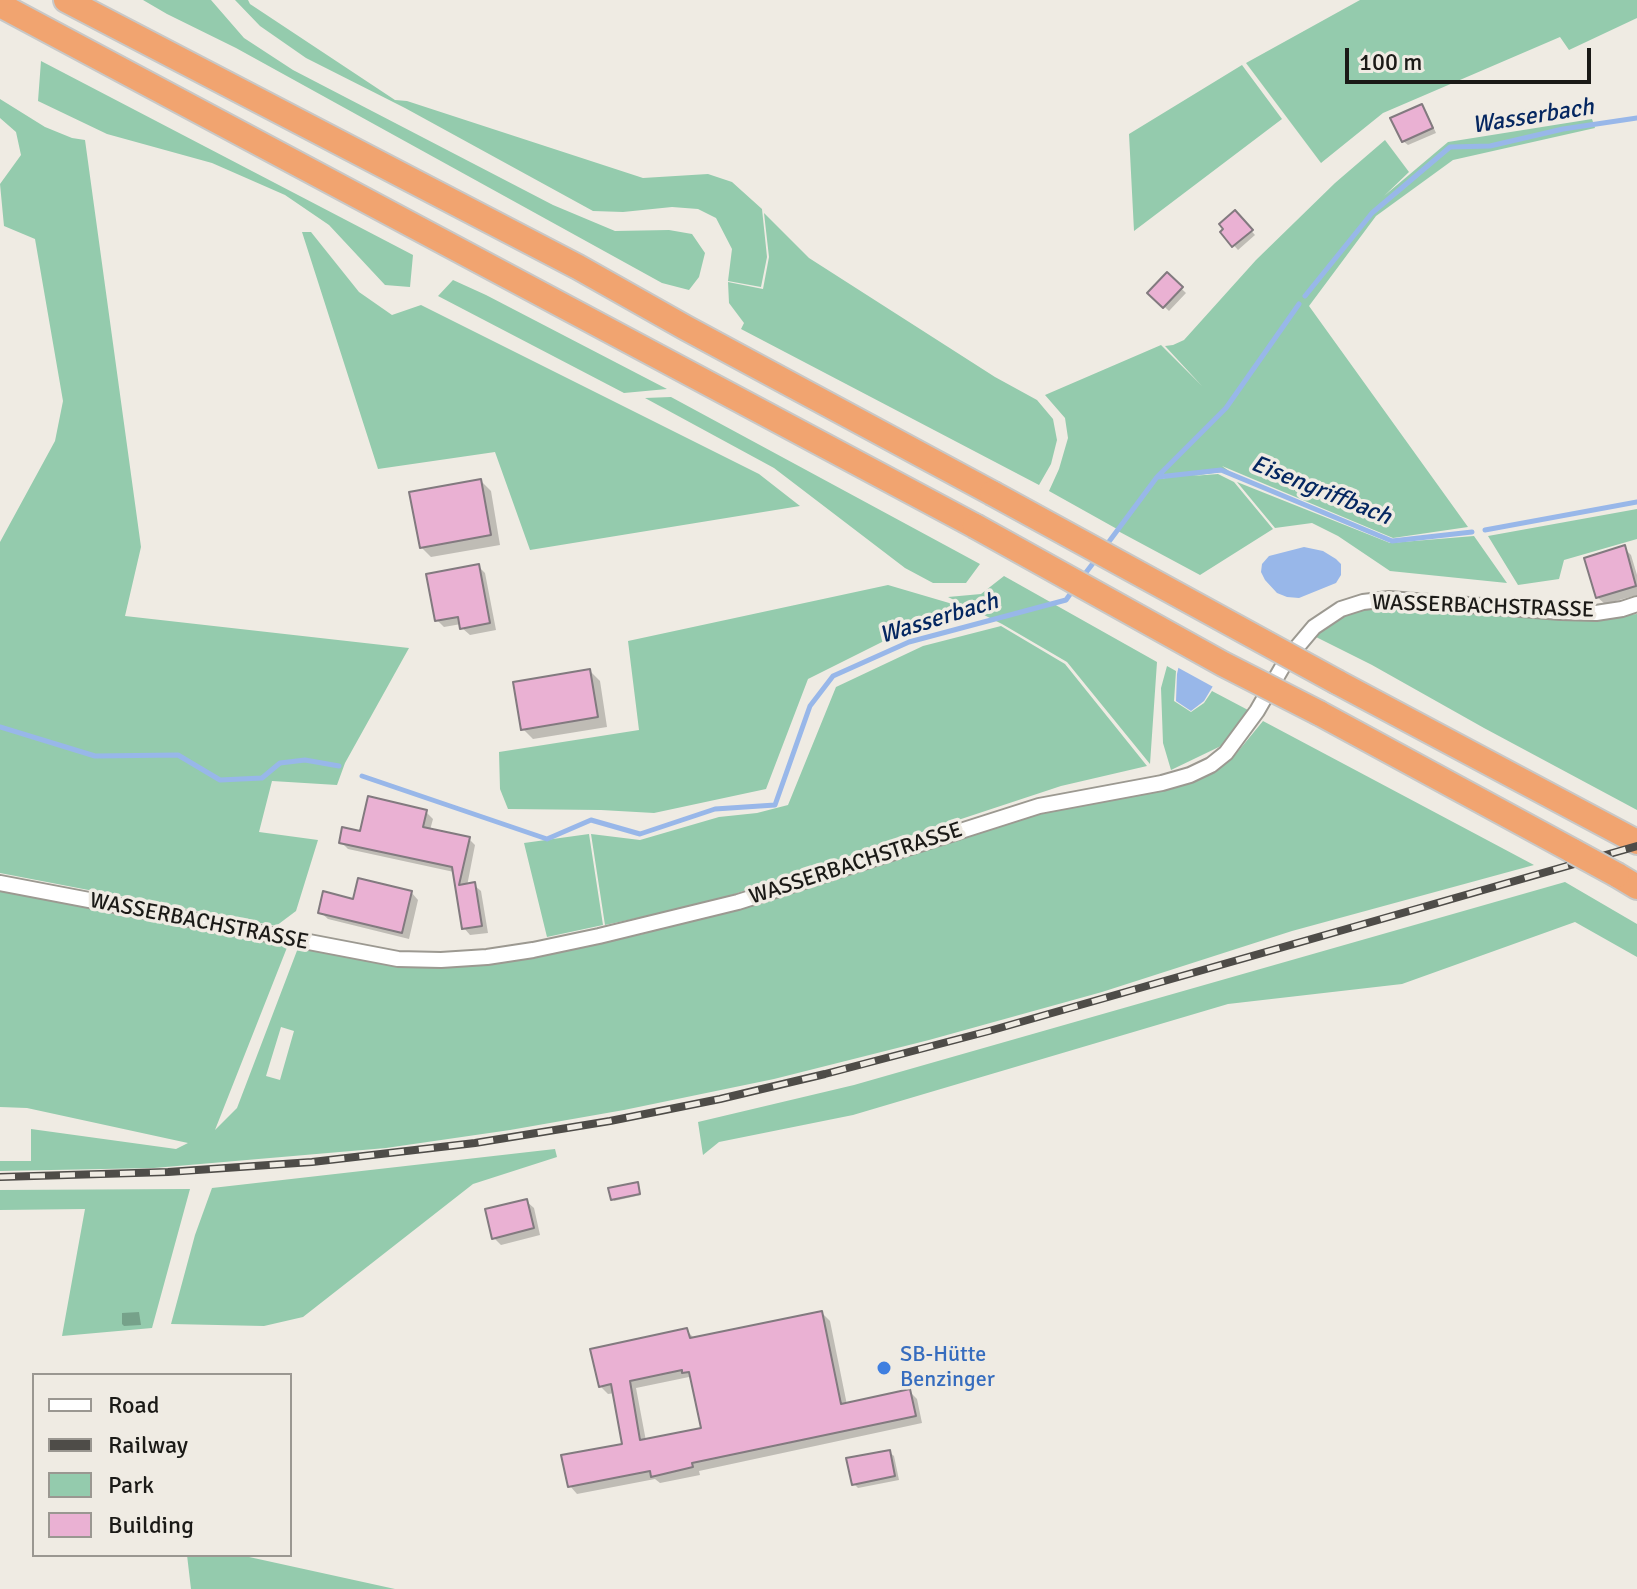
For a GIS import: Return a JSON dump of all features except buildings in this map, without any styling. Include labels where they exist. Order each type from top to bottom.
[{"type":"highway","points":[[66,0],[88,7],[578,267],[1337,682],[1632,839]]},
{"type":"highway","points":[[0,5],[975,526],[1223,664],[1627,881]]},
{"type":"street","name":"WASSERBACHSTRASSE","points":[[0,883],[398,959],[487,957],[533,950],[738,902],[1039,806],[1190,775],[1211,765],[1226,753],[1257,711],[1287,659],[1314,627],[1341,609],[1363,602],[1389,599],[1596,613],[1637,604]]},
{"type":"green space","points":[[143,0],[211,0],[244,38],[293,70],[553,205],[615,231],[669,230],[692,234],[705,253],[699,277],[689,290],[662,283]]},
{"type":"green space","points":[[235,0],[248,0],[395,100],[407,101],[643,178],[708,174],[732,182],[762,209],[767,257],[761,287],[728,281],[732,249],[716,218],[698,209],[672,207],[623,212],[593,211],[405,108],[306,58],[260,26]]},
{"type":"green space","points":[[1360,0],[1637,0],[1637,18],[1569,50],[1560,37],[1383,113],[1321,163],[1246,63]]},
{"type":"green space","points":[[41,61],[413,255],[410,287],[385,285],[329,225],[285,195],[212,163],[107,134],[38,101]]},
{"type":"green space","points":[[1242,65],[1282,119],[1134,231],[1129,134]]},
{"type":"green space","points":[[0,99],[45,127],[85,140],[141,547],[125,616],[409,648],[345,763],[337,785],[272,781],[259,832],[318,840],[296,911],[276,926],[0,873],[0,542],[55,441],[63,401],[35,239],[4,226],[0,184],[21,155],[16,132],[0,118]]},
{"type":"green space","points":[[1592,119],[1595,128],[1453,160],[1376,216],[1309,306],[1468,527],[1393,538],[1222,466],[1229,471],[1192,476],[1218,474],[1234,482],[1273,529],[1200,575],[1118,531],[1157,478],[1165,479],[1158,475],[1117,529],[1049,491],[1068,438],[1065,418],[1045,395],[1161,345],[1202,386],[1165,346],[1184,340],[1256,260],[1335,183],[1385,140],[1409,172],[1384,196],[1448,142]]},
{"type":"green space","points":[[764,213],[809,258],[995,377],[1037,400],[1053,419],[1057,440],[1051,464],[1039,485],[741,329],[744,323],[729,303],[728,282],[763,289],[769,257]]},
{"type":"green space","points":[[302,232],[311,232],[359,292],[392,315],[421,305],[759,474],[800,506],[530,550],[495,452],[378,469]]},
{"type":"green space","points":[[453,280],[667,389],[624,393],[438,296]]},
{"type":"green space","points":[[671,397],[980,564],[966,583],[933,583],[905,568],[774,468],[645,398]]},
{"type":"green space","points":[[1237,482],[1390,543],[1474,536],[1507,583],[1390,571],[1338,536],[1312,523],[1275,528]]},
{"type":"green space","points":[[1637,509],[1637,539],[1564,560],[1559,579],[1518,585],[1488,536]]},
{"type":"green space","points":[[1004,576],[1157,662],[1150,764],[1067,662],[948,597],[981,594]]},
{"type":"green space","points":[[888,585],[956,605],[808,679],[766,789],[654,813],[508,809],[500,789],[499,752],[639,730],[628,641]]},
{"type":"green space","points":[[1390,605],[1588,619],[1637,614],[1637,810],[1312,635],[1320,627],[1363,606]]},
{"type":"green space","points":[[1001,626],[1065,664],[1147,766],[1061,786],[707,903],[605,925],[591,834],[640,840],[719,817],[757,813],[788,805],[836,687],[923,646]]},
{"type":"green space","points":[[1167,666],[1176,671],[1174,701],[1191,712],[1204,703],[1212,691],[1248,710],[1223,745],[1171,770],[1163,743],[1161,688]]},
{"type":"green space","points":[[1263,721],[1534,865],[1292,931],[1102,992],[929,1040],[774,1079],[624,1110],[386,1148],[154,1168],[0,1171],[0,1161],[31,1161],[31,1129],[176,1149],[188,1143],[27,1108],[0,1107],[0,887],[288,945],[215,1130],[237,1108],[298,948],[392,965],[446,966],[560,950],[643,934],[1015,819],[1214,771],[1235,755]],"holes":[[[281,1027],[294,1031],[280,1080],[266,1076]]]},
{"type":"green space","points":[[589,834],[603,925],[547,937],[524,843]]},
{"type":"green space","points":[[1565,882],[1637,924],[1637,957],[1575,922],[1402,984],[1228,1004],[853,1115],[719,1142],[703,1155],[698,1122],[854,1085]]},
{"type":"green space","points":[[555,1149],[557,1157],[473,1184],[303,1317],[264,1326],[171,1324],[195,1235],[212,1188]]},
{"type":"green space","points":[[190,1189],[152,1328],[62,1336],[85,1209],[0,1210],[0,1190]]},
{"type":"green space","points":[[187,1557],[249,1557],[395,1589],[191,1589]]},
{"type":"water","points":[[1304,547],[1323,551],[1336,559],[1341,564],[1341,575],[1336,583],[1299,598],[1277,593],[1265,580],[1261,572],[1262,564],[1269,556]]},
{"type":"water","points":[[1182,652],[1213,686],[1204,701],[1191,711],[1176,701]]},
{"type":"pier","points":[[1201,630],[1224,645],[1225,667],[1217,689],[1175,666],[1178,651],[1188,635]]},
{"type":"waterway","name":"Wasserbach","points":[[1305,296],[1372,213],[1450,147],[1490,146],[1563,129],[1637,118]]},
{"type":"waterway","name":"Wasserbach","points":[[1105,547],[1157,477],[1226,408],[1299,304]]},
{"type":"waterway","name":"Eisengriffbach","points":[[1158,477],[1221,470],[1392,541],[1472,532]]},
{"type":"waterway","name":"Eisengriffbach","points":[[1485,530],[1637,502]]},
{"type":"waterway","name":"Wasserbach","points":[[1081,579],[1097,558]]},
{"type":"waterway","name":"Wasserbach","points":[[362,776],[547,839],[591,820],[640,834],[715,809],[775,805],[810,706],[833,676],[909,642],[1066,600],[1073,590]]},
{"type":"waterway","name":"Wasserbach","points":[[0,727],[95,756],[178,755],[220,780],[262,778],[280,763],[305,760],[339,766]]},
{"type":"railway","points":[[0,1177],[168,1172],[312,1162],[475,1143],[720,1099],[989,1031],[1637,846]]},
{"type":"place","name":"SB-Hütte Benzinger","points":[[884,1368]]}]
